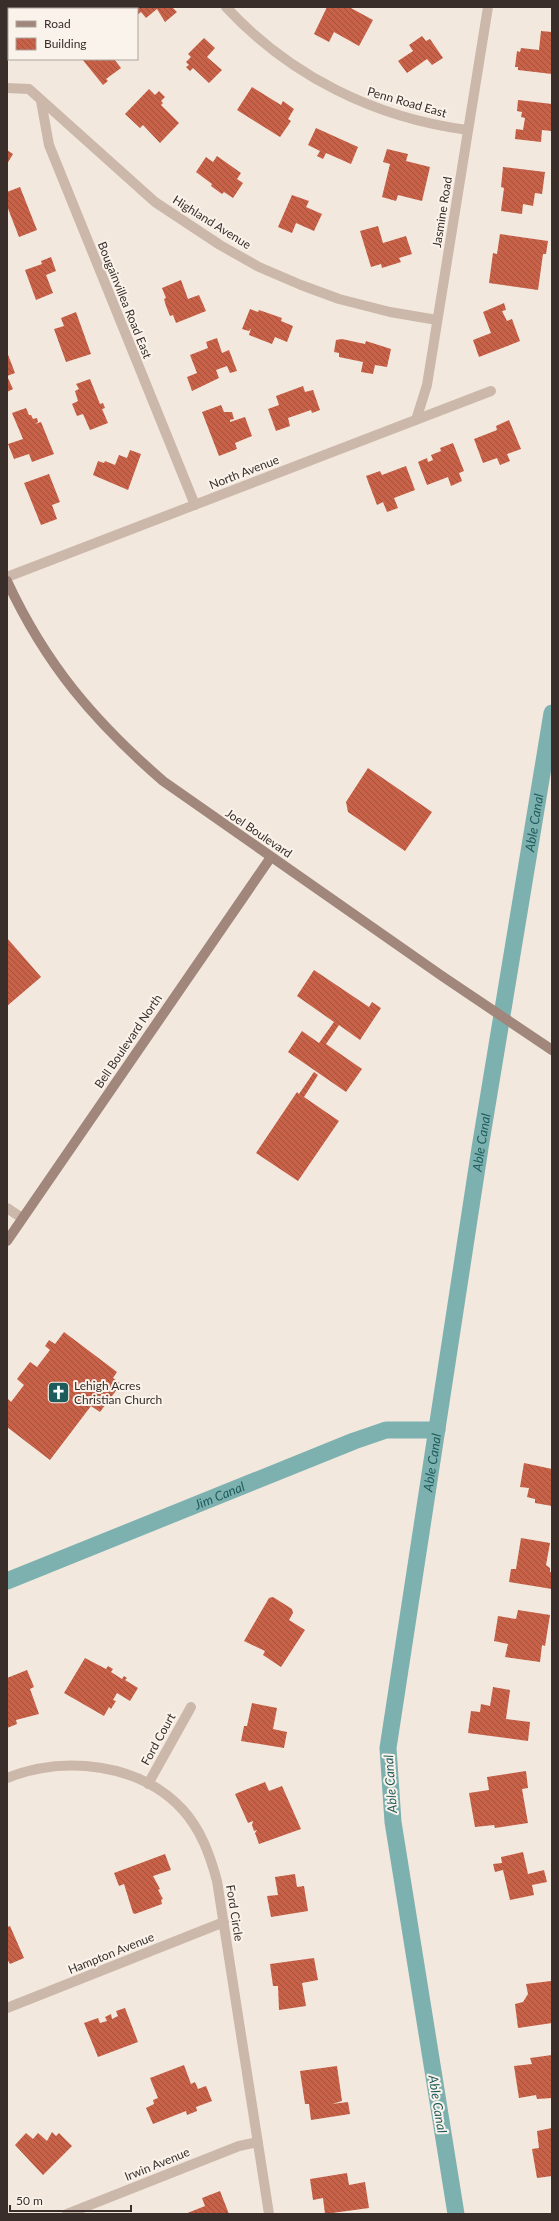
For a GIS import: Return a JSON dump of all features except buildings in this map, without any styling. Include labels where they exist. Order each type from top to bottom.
[{"type":"main road","name":"Joel Boulevard","points":[[7,581],[36,637],[61,675],[88,711],[124,748],[163,781],[475,999],[552,1050]]},
{"type":"main road","name":"Bell Boulevard North","points":[[7,1241],[271,857]]},
{"type":"street","name":"Penn Road East","points":[[226,7],[256,37],[278,54],[328,87],[362,103],[397,115],[444,127],[468,130]]},
{"type":"street","name":"Jasmine Road","points":[[416,420],[427,385],[488,7]]},
{"type":"street","name":"Highland Avenue","points":[[7,88],[29,89],[155,202],[186,225],[226,249],[294,282],[339,298],[390,312],[438,320]]},
{"type":"street","name":"Bougainvillea Road East","points":[[41,101],[49,145],[195,505]]},
{"type":"street","name":"North Avenue","points":[[7,577],[491,391]]},
{"type":"street","points":[[7,1208],[22,1218]]},
{"type":"street","name":"Ford Court","points":[[148,1784],[191,1707]]},
{"type":"street","name":"Ford Circle","points":[[7,1778],[35,1769],[83,1765],[124,1774],[148,1784],[167,1795],[183,1811],[199,1834],[214,1868],[224,1922],[269,2214]]},
{"type":"street","name":"Hampton Avenue","points":[[7,2008],[224,1922]]},
{"type":"street","name":"Irwin Avenue","points":[[67,2214],[239,2146],[258,2142]]},
{"type":"waterway","name":"Able Canal","points":[[456,2214],[393,1822],[388,1748],[480,1148],[552,713]]},
{"type":"waterway","name":"Jim Canal","points":[[7,1581],[354,1441],[386,1430],[437,1430]]},
{"type":"place","name":"Lehigh Acres Christian Church","points":[[59,1392]]}]
